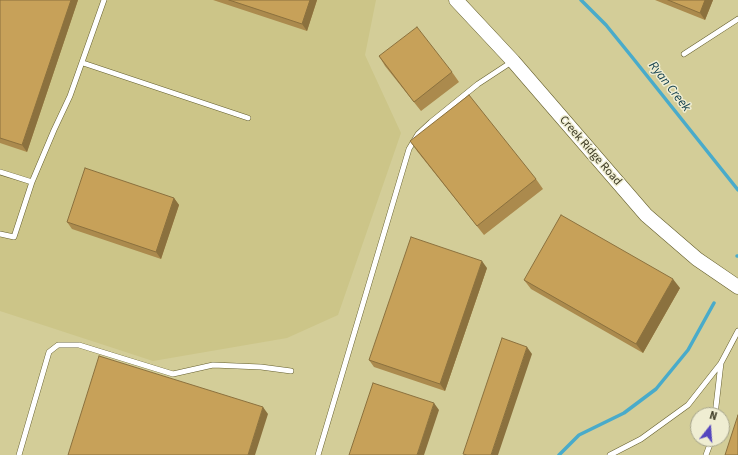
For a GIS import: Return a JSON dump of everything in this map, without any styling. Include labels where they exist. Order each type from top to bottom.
[{"type":"main road","name":"Creek Ridge Road","points":[[456,0],[514,61],[646,215],[697,258],[738,287]]},
{"type":"lane","points":[[0,234],[14,237],[32,182],[83,63],[104,0]]},
{"type":"lane","points":[[684,54],[738,19]]},
{"type":"lane","points":[[318,455],[409,150],[418,134],[432,122],[478,84],[514,61]]},
{"type":"lane","points":[[83,63],[248,118]]},
{"type":"lane","points":[[0,172],[32,182]]},
{"type":"lane","points":[[610,455],[641,439],[688,405],[721,363],[738,332]]},
{"type":"lane","points":[[19,455],[49,352],[58,345],[79,345],[173,374],[213,365],[261,367],[291,371]]},
{"type":"lane","points":[[716,407],[721,363]]},
{"type":"shaded area","points":[[0,0],[376,0],[365,55],[401,133],[338,315],[287,338],[153,361],[0,311]]},
{"type":"building","points":[[0,0],[71,0],[22,145],[0,138]]},
{"type":"building","points":[[229,0],[310,0],[302,24]]},
{"type":"building","points":[[668,0],[705,0],[700,13]]},
{"type":"building","points":[[417,27],[452,72],[414,102],[379,56]]},
{"type":"building","points":[[469,95],[536,179],[477,226],[410,141]]},
{"type":"building","points":[[85,168],[174,198],[156,252],[67,222]]},
{"type":"building","points":[[561,215],[673,279],[636,344],[524,280]]},
{"type":"building","points":[[411,237],[482,261],[440,384],[369,360]]},
{"type":"building","points":[[502,338],[527,347],[491,455],[463,454]]},
{"type":"building","points":[[99,356],[263,407],[248,455],[68,455]]},
{"type":"building","points":[[373,383],[434,403],[417,455],[349,455]]},
{"type":"building","points":[[738,415],[738,455],[725,455],[728,447],[730,447],[730,440]]},
{"type":"waterway","name":"Ryan Creek","points":[[581,0],[606,25],[738,190]]},
{"type":"waterway","points":[[559,455],[579,435],[624,413],[656,389],[688,350],[714,303]]}]
